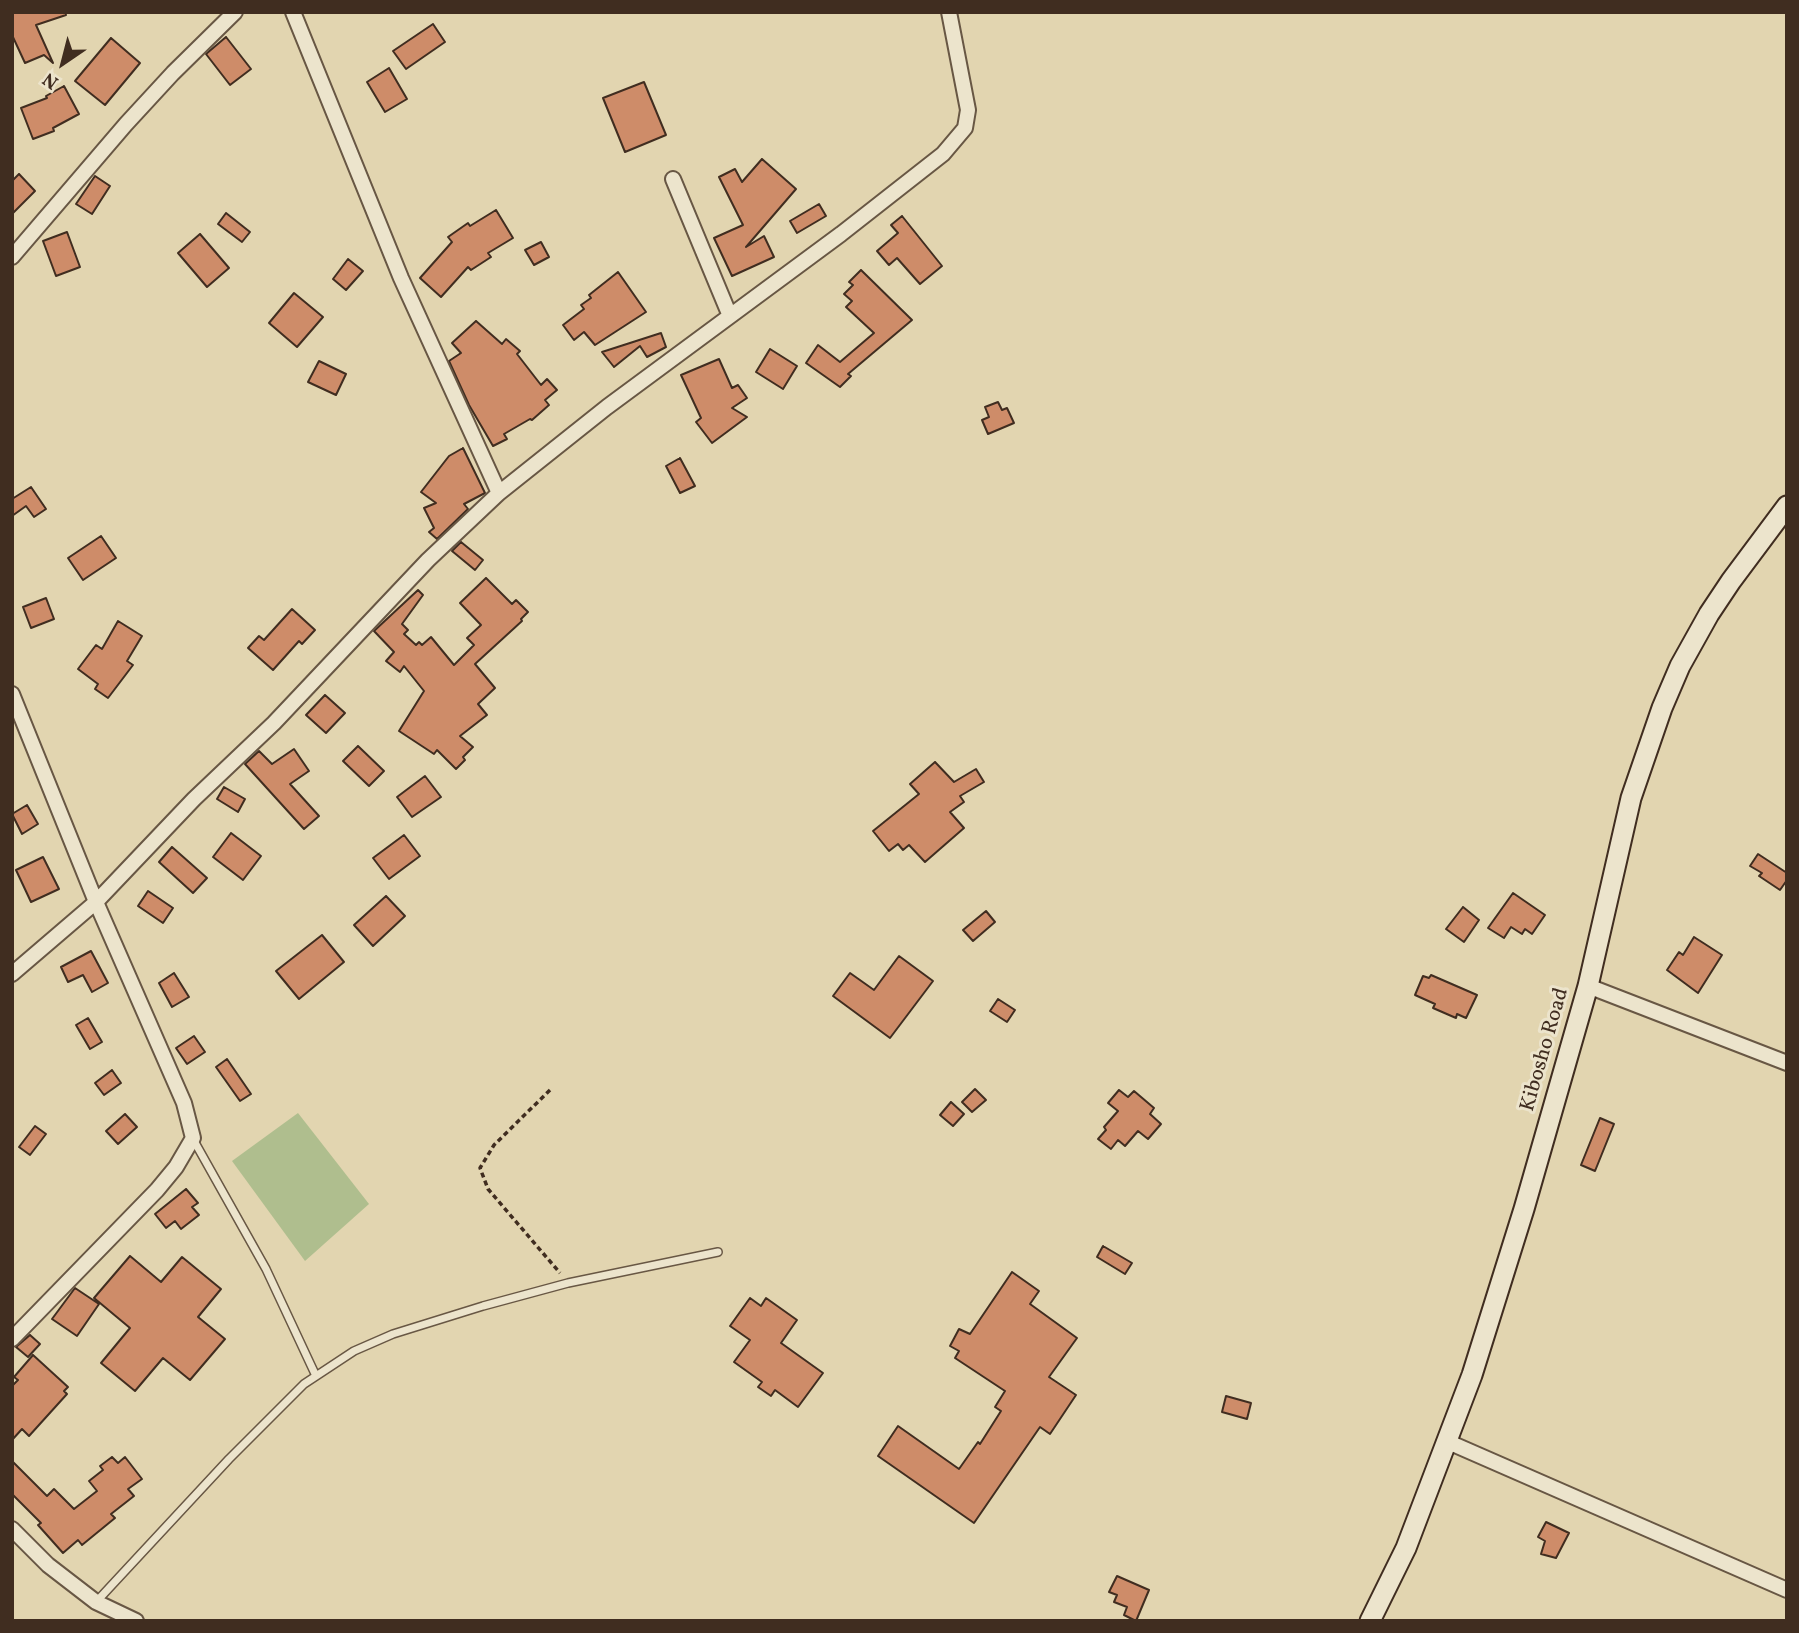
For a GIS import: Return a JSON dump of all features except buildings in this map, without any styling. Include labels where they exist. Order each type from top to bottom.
[{"type":"main road","name":"Kibosho Road","points":[[1370,1621],[1406,1548],[1472,1375],[1524,1209],[1588,986],[1631,798],[1662,708],[1709,614],[1787,506]]},
{"type":"street","points":[[12,257],[145,103],[235,12]]},
{"type":"street","points":[[293,12],[401,278],[499,493]]},
{"type":"street","points":[[12,974],[96,902],[194,799],[274,723],[428,560],[499,493],[607,407],[841,234],[943,154],[965,128],[968,110],[948,12]]},
{"type":"street","points":[[673,178],[730,316]]},
{"type":"street","points":[[12,694],[96,902],[184,1103],[193,1138],[176,1167],[157,1190],[12,1339]]},
{"type":"street","points":[[1588,986],[1787,1063]]},
{"type":"street","points":[[1446,1441],[1787,1590]]},
{"type":"street","points":[[12,1529],[48,1564],[96,1602],[136,1621]]},
{"type":"lane","points":[[193,1138],[266,1269],[316,1376]]},
{"type":"lane","points":[[96,1602],[229,1459],[304,1384],[354,1350],[393,1334],[568,1283],[718,1252]]},
{"type":"path","points":[[550,1090],[494,1146],[480,1168],[488,1189],[568,1283]]},
{"type":"green space","points":[[298,1113],[369,1204],[305,1261],[232,1161]]}]
